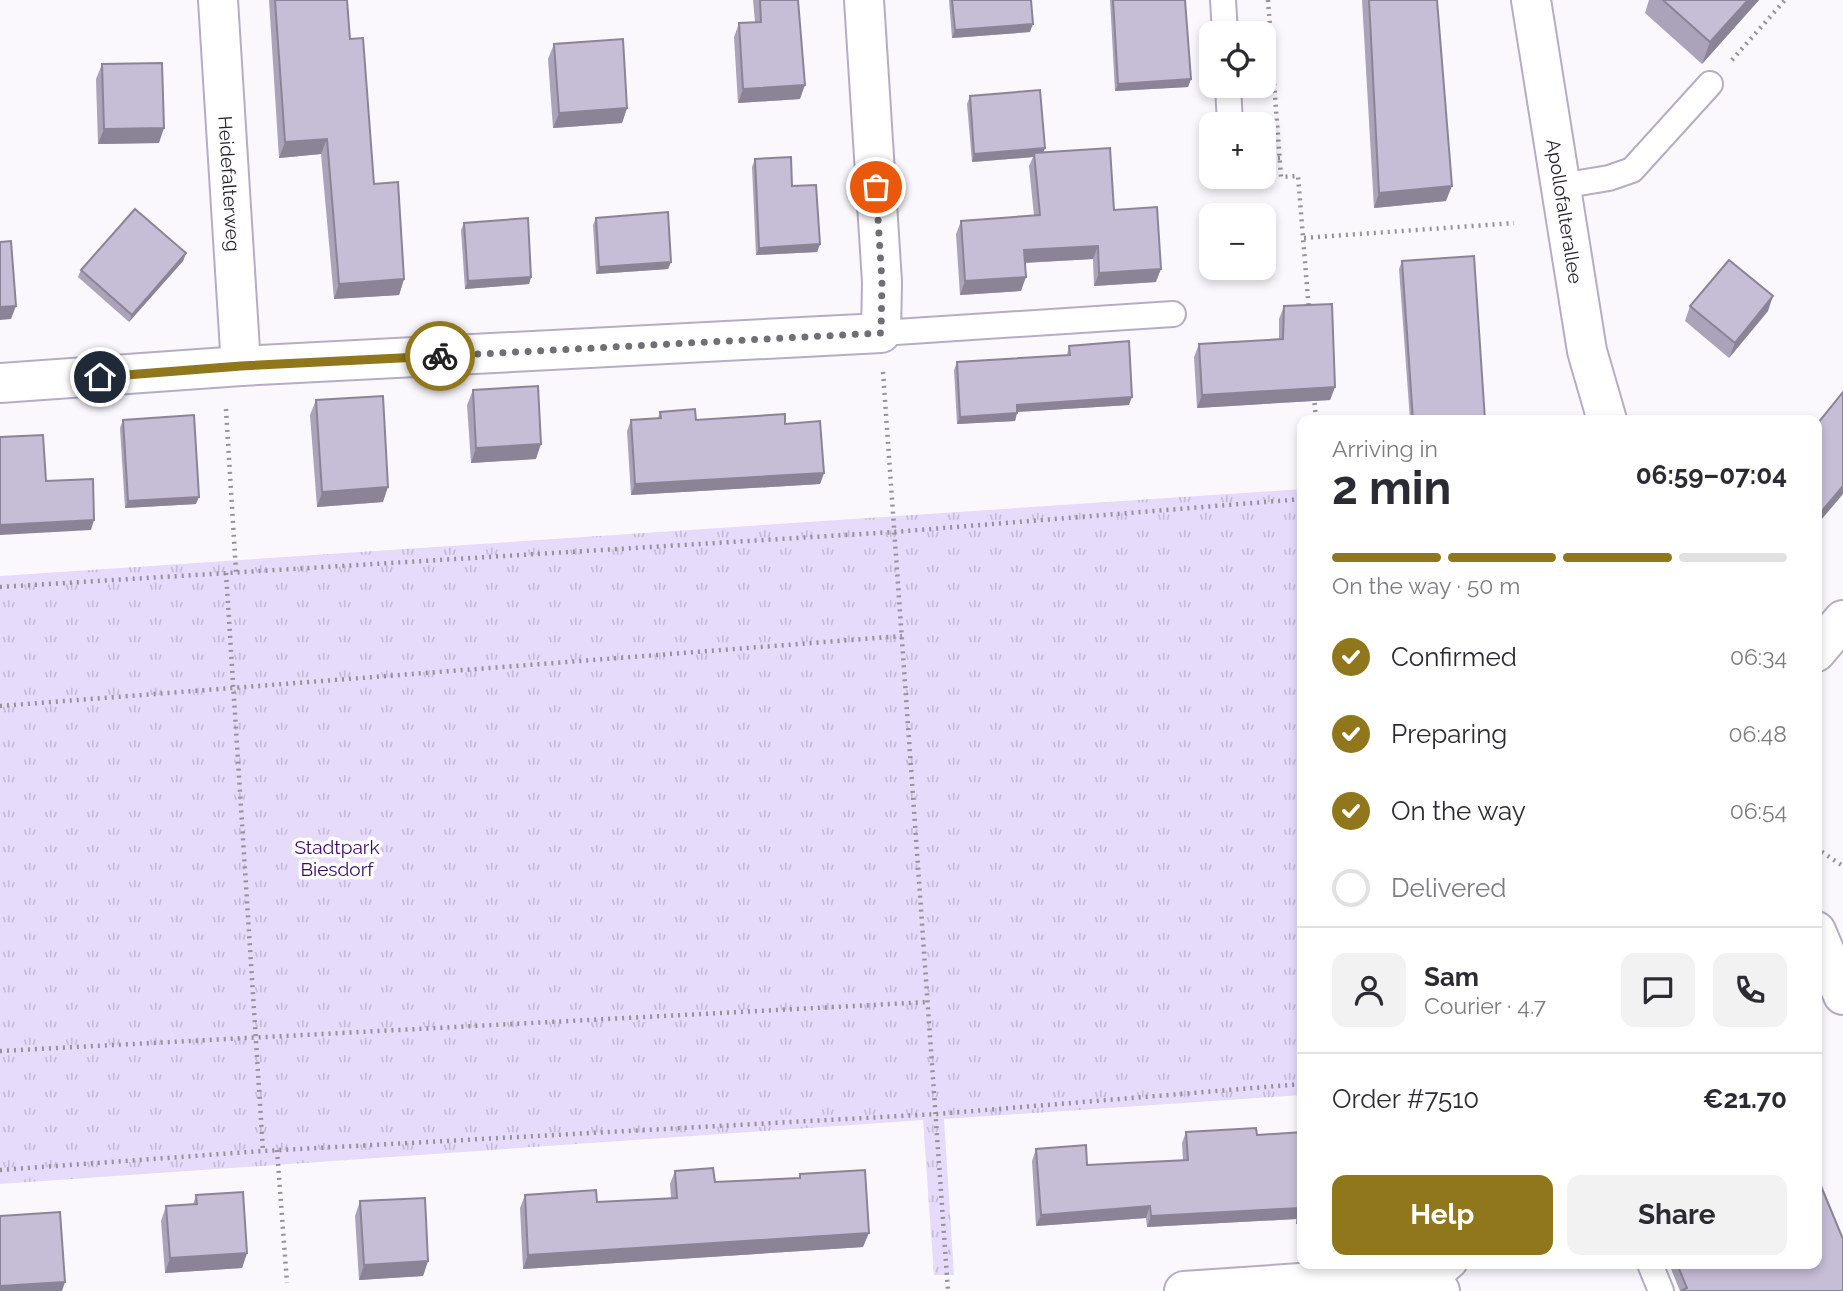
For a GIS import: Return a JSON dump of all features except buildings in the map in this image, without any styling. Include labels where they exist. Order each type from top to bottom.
[{"type":"street","name":"Heidefalterweg","points":[[218,0],[232,367]]},
{"type":"street","points":[[0,383],[232,367],[881,333],[882,282],[864,0]]},
{"type":"street","name":"Apollofalterallee","points":[[1531,0],[1587,351],[1606,415]]},
{"type":"street","points":[[1822,645],[1843,621]]},
{"type":"street","points":[[1822,945],[1843,995]]},
{"type":"street","points":[[1184,1291],[1402,1276],[1442,1278]]},
{"type":"lane","points":[[1223,0],[1224,21]]},
{"type":"lane","points":[[1561,186],[1609,178],[1632,170],[1710,84]]},
{"type":"lane","points":[[881,333],[1173,314]]},
{"type":"lane","points":[[1652,1269],[1661,1291]]},
{"type":"path","points":[[1268,0],[1281,177],[1298,176],[1309,316]]},
{"type":"path","points":[[1730,62],[1785,0]]},
{"type":"path","points":[[1304,238],[1514,223]]},
{"type":"path","points":[[881,333],[948,1291]]},
{"type":"path","points":[[232,367],[236,572]]},
{"type":"path","points":[[1314,394],[1316,415]]},
{"type":"path","points":[[0,587],[894,532],[1297,499]]},
{"type":"path","points":[[226,573],[263,1151]]},
{"type":"path","points":[[0,706],[902,636]]},
{"type":"path","points":[[1822,852],[1843,866]]},
{"type":"path","points":[[0,1051],[929,1002]]},
{"type":"path","points":[[0,1170],[277,1150],[937,1114],[1297,1084]]},
{"type":"path","points":[[277,1150],[287,1283]]},
{"type":"green space","name":"Stadtpark Biesdorf","points":[[1297,489],[1297,1095],[944,1119],[954,1275],[934,1275],[923,1120],[0,1184],[0,576]]},
{"type":"way so far","points":[[440,356],[881,333],[882,282],[876,187]]},
{"type":"route","points":[[100,377],[241,366],[440,356]]}]
